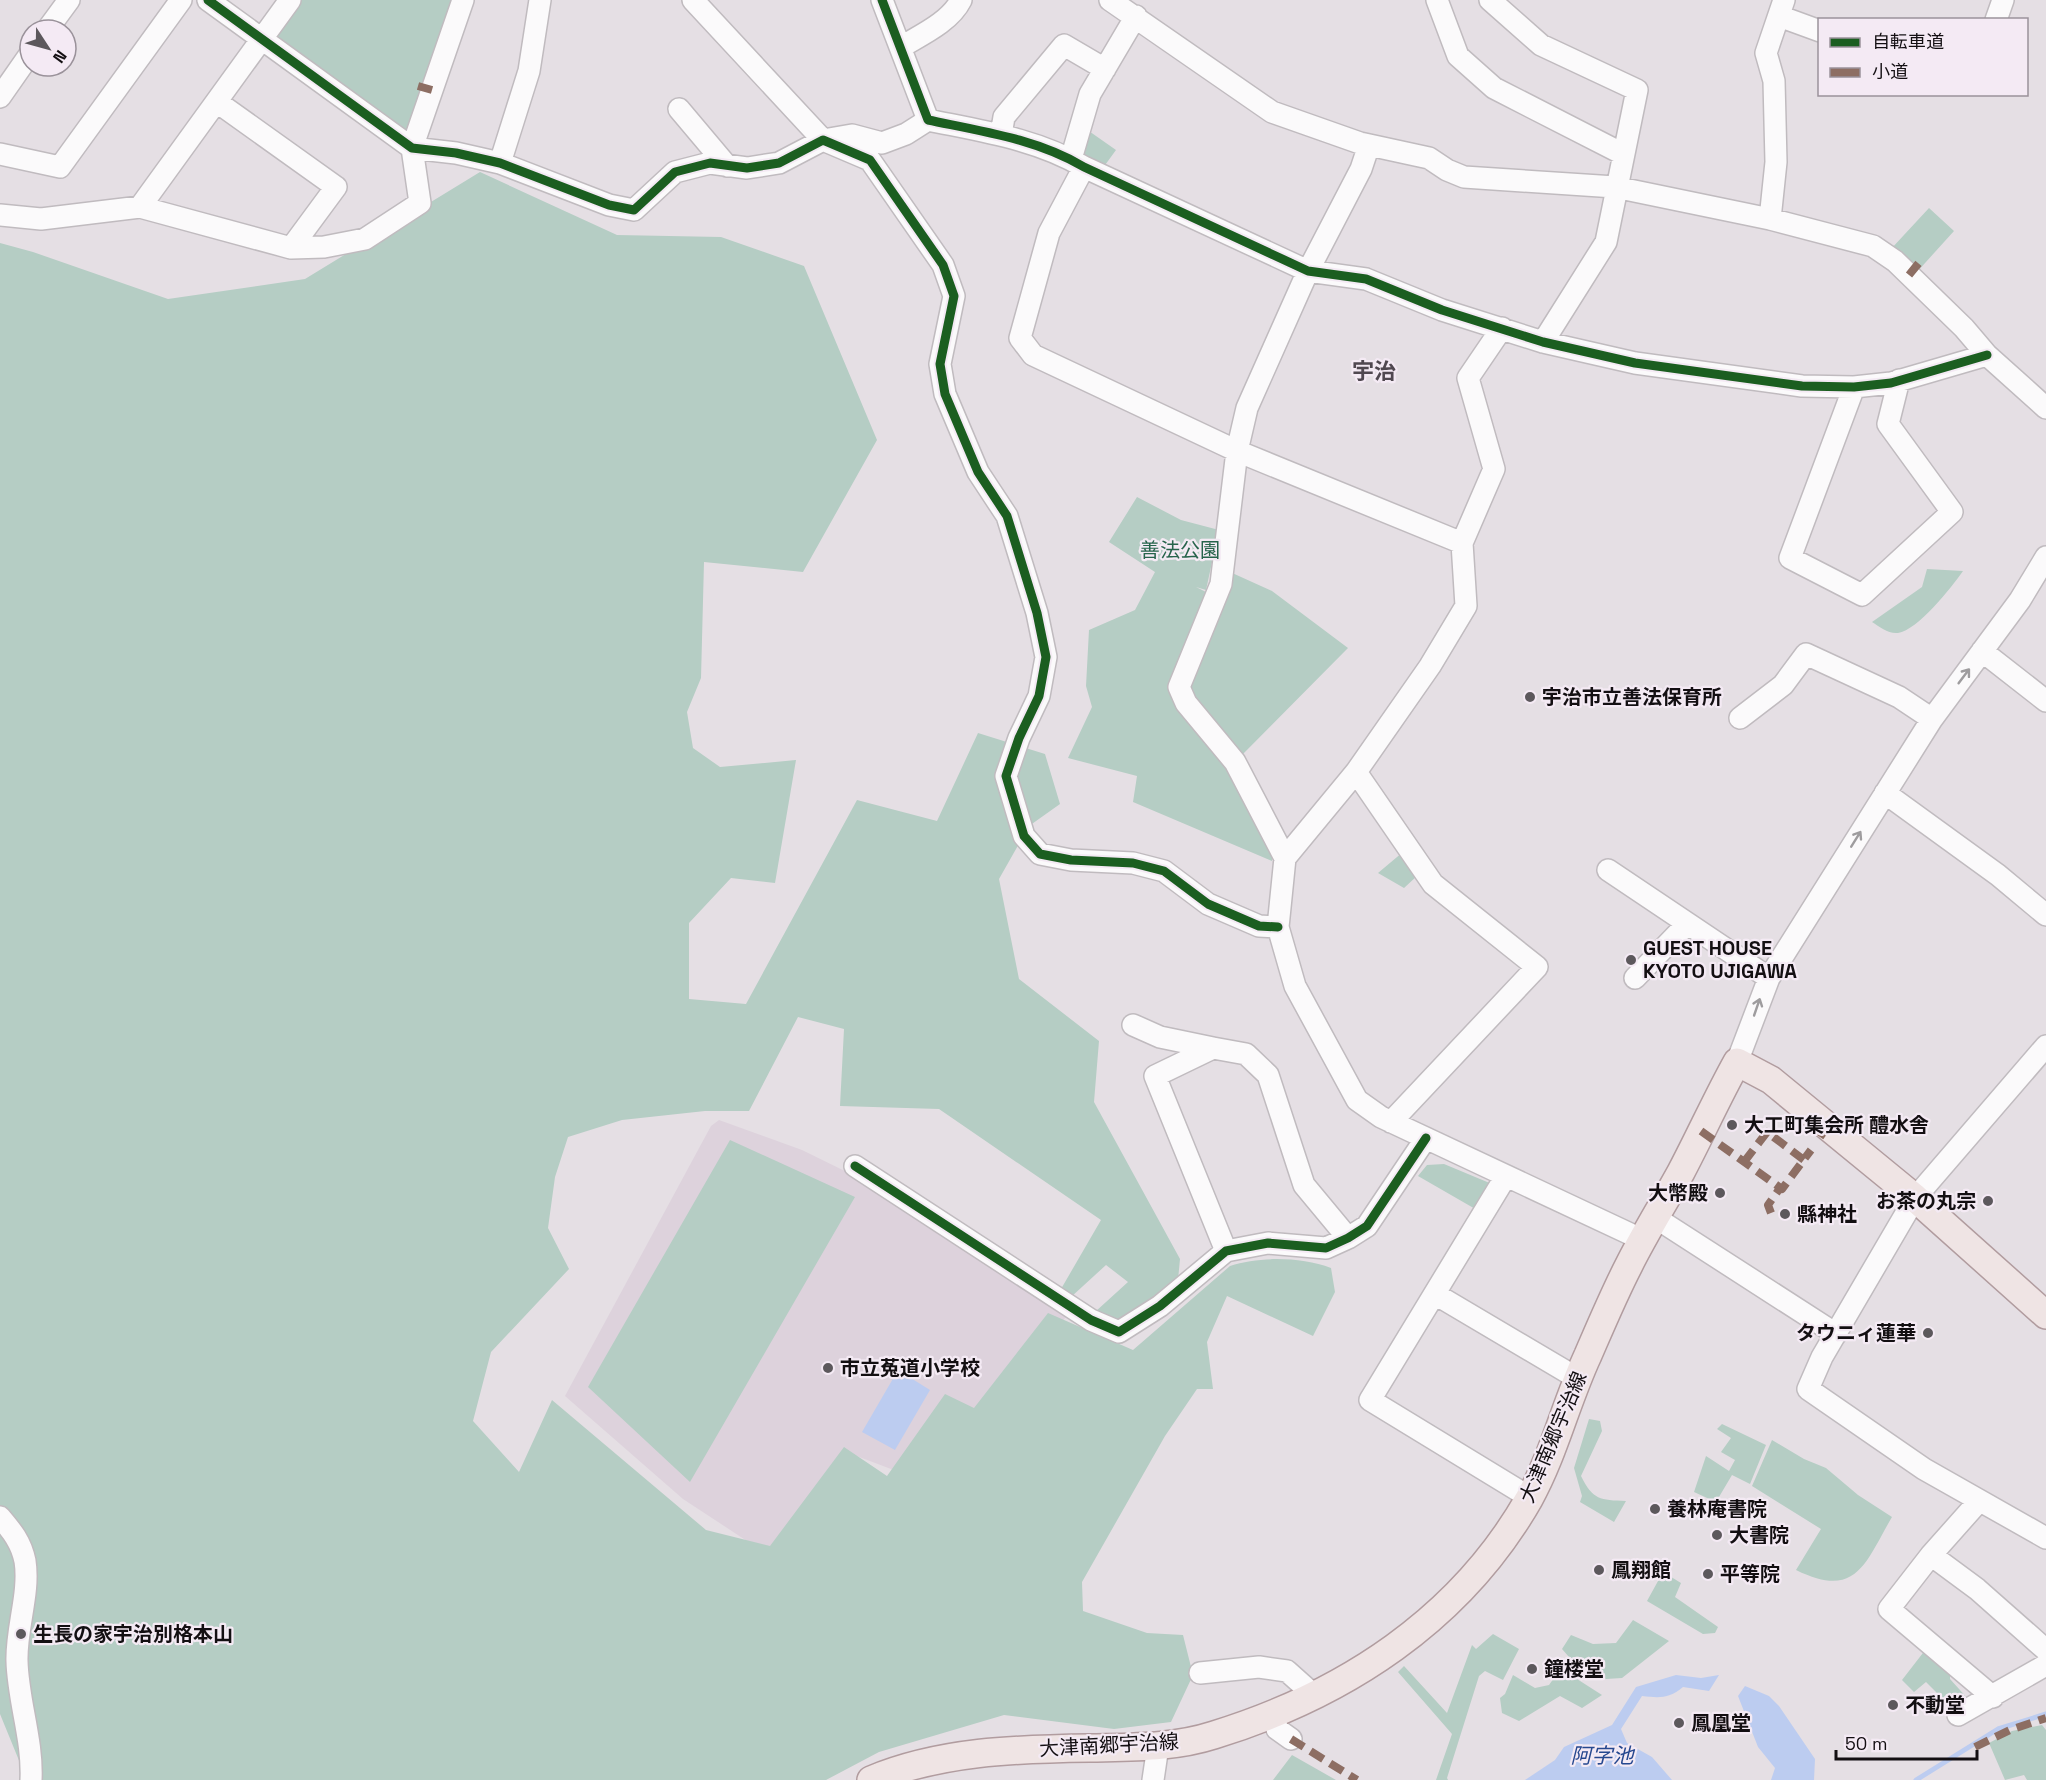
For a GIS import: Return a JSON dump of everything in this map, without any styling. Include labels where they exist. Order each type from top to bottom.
[{"type":"main road","points":[[1737,1062],[1771,1080],[1915,1198],[2046,1315]]},
{"type":"main road","name":"大津南郷宇治線","points":[[871,1780],[902,1767],[971,1754],[1031,1749],[1158,1746],[1210,1737],[1275,1715],[1352,1677],[1408,1638],[1447,1606],[1494,1553],[1529,1497],[1577,1378],[1649,1229],[1737,1062]]},
{"type":"street","points":[[0,154],[60,167],[181,0]]},
{"type":"street","points":[[208,0],[412,147],[456,153],[500,163],[609,205],[634,210],[675,172],[710,163],[747,168],[779,163],[823,140],[852,135],[882,143],[906,134],[928,120],[1001,135],[1062,154],[1308,271],[1366,279],[1442,310],[1543,342],[1635,363],[1802,386],[1854,387],[1899,381],[1987,356]]},
{"type":"street","points":[[140,207],[290,0]]},
{"type":"street","points":[[0,215],[41,219],[140,207],[291,248],[324,247],[365,239],[420,203],[412,147],[463,0]]},
{"type":"street","points":[[500,163],[529,71],[540,0]]},
{"type":"street","points":[[693,0],[823,140],[870,160],[943,265],[954,296],[940,364],[945,394],[978,472],[1007,516],[1037,613],[1046,657],[1039,696],[1018,738],[1006,776],[1024,836],[1040,854],[1071,860],[1132,863],[1164,872],[1208,904],[1259,926],[1278,927]]},
{"type":"street","points":[[882,0],[928,120]]},
{"type":"street","points":[[900,47],[932,28],[957,8],[961,0]]},
{"type":"street","points":[[1110,0],[1137,16],[1272,112],[1369,145],[1429,158],[1446,170],[1464,177],[1615,187],[1770,219],[1873,246],[1895,261],[1964,328],[1987,356],[2046,408]]},
{"type":"street","points":[[1437,0],[1458,56],[1494,88],[1623,154]]},
{"type":"street","points":[[1490,0],[1541,45],[1637,90],[1615,187],[1606,242],[1543,342]]},
{"type":"street","points":[[1997,18],[2003,0]]},
{"type":"street","points":[[53,18],[60,3]]},
{"type":"street","points":[[1770,219],[1776,162],[1774,81],[1766,53],[1781,8],[1818,30]]},
{"type":"street","points":[[1137,16],[1090,94],[1077,163],[1049,232],[1020,338],[1033,355],[1237,451],[1462,543]]},
{"type":"street","points":[[1001,135],[1004,117],[1065,45],[1105,69]]},
{"type":"street","points":[[0,97],[18,71]]},
{"type":"street","points":[[217,102],[336,188],[291,248]]},
{"type":"street","points":[[679,109],[727,166]]},
{"type":"street","points":[[1369,145],[1361,169],[1308,271],[1247,408],[1237,451],[1221,584],[1179,687],[1186,703],[1235,762],[1285,858],[1278,927],[1295,986],[1357,1100],[1391,1122],[1506,1176],[1649,1229],[1836,1334]]},
{"type":"street","points":[[1285,858],[1356,772],[1430,666],[1466,606],[1462,543],[1494,469],[1468,378],[1502,328]]},
{"type":"street","points":[[1854,387],[1790,558],[1862,595],[1952,512],[1888,424],[1899,381]]},
{"type":"street","points":[[1737,1062],[1769,978],[1932,719],[2020,600],[2046,557]]},
{"type":"street","points":[[1982,651],[2046,701]]},
{"type":"street","points":[[1740,718],[1783,685],[1806,654],[1899,697],[1932,719]]},
{"type":"street","points":[[1356,772],[1433,884],[1537,967],[1391,1122]]},
{"type":"street","points":[[1886,793],[1998,875],[2046,915]]},
{"type":"street","points":[[1608,870],[1769,978]]},
{"type":"street","points":[[1635,978],[1687,924]]},
{"type":"street","points":[[1133,1025],[1160,1037],[1246,1054],[1268,1075],[1304,1185],[1348,1238]]},
{"type":"street","points":[[2046,1046],[1915,1198],[1810,1379],[1808,1389],[1924,1469],[2046,1538]]},
{"type":"street","points":[[1213,1048],[1155,1076],[1226,1251]]},
{"type":"street","points":[[855,1166],[1091,1320],[1119,1332],[1161,1306],[1226,1251],[1268,1242],[1326,1248],[1367,1226],[1426,1138]]},
{"type":"street","points":[[1506,1176],[1370,1400],[1529,1497]]},
{"type":"street","points":[[1435,1294],[1577,1378]]},
{"type":"street","points":[[1979,1501],[1931,1555],[1889,1609],[1993,1697]]},
{"type":"street","points":[[0,1518],[17,1536],[25,1560],[26,1583],[17,1637],[17,1664],[32,1763],[31,1780]]},
{"type":"street","points":[[1931,1555],[1977,1589],[2046,1650]]},
{"type":"street","points":[[1958,1715],[2046,1665]]},
{"type":"street","points":[[1200,1673],[1259,1667],[1287,1671],[1315,1695]]},
{"type":"street","points":[[1275,1715],[1277,1729],[1291,1739]]},
{"type":"street","points":[[1153,1780],[1158,1746]]},
{"type":"shaded area","points":[[719,1120],[802,1150],[859,1178],[1067,1316],[974,1415],[899,1472],[846,1452],[776,1560],[683,1499],[565,1396],[711,1126]]},
{"type":"green space","points":[[295,0],[457,0],[410,138],[278,38],[275,29]]},
{"type":"green space","points":[[1086,129],[1116,150],[1100,172],[1080,157]]},
{"type":"green space","points":[[480,172],[617,235],[721,237],[804,266],[877,440],[803,572],[704,562],[701,678],[687,712],[693,748],[720,767],[796,760],[775,883],[731,878],[689,923],[689,999],[746,1004],[857,800],[937,821],[978,733],[1045,754],[1060,804],[1029,826],[999,879],[1019,979],[1099,1041],[1094,1102],[1180,1259],[1178,1280],[1120,1321],[1095,1312],[1128,1282],[1106,1265],[1071,1297],[1061,1289],[1101,1220],[939,1109],[840,1106],[844,1029],[798,1017],[749,1111],[705,1111],[622,1120],[568,1137],[555,1177],[548,1228],[569,1269],[491,1352],[473,1421],[519,1472],[552,1400],[706,1530],[770,1546],[844,1447],[887,1476],[945,1394],[974,1408],[1048,1313],[1133,1350],[1230,1266],[1267,1259],[1280,1259],[1319,1264],[1331,1268],[1335,1292],[1313,1336],[1227,1296],[1207,1342],[1213,1389],[1197,1389],[1165,1436],[1082,1582],[1083,1611],[1147,1633],[1183,1635],[1193,1675],[1171,1722],[1114,1729],[1004,1715],[879,1752],[826,1780],[27,1780],[0,1714],[0,243],[33,252],[168,299],[305,279]]},
{"type":"green space","points":[[1929,208],[1954,231],[1916,273],[1891,249]]},
{"type":"green space","name":"善法公園","points":[[1137,497],[1181,520],[1219,530],[1206,590],[1196,587],[1212,595],[1177,681],[1230,765],[1272,847],[1272,861],[1133,802],[1137,776],[1068,758],[1092,707],[1086,686],[1089,630],[1135,610],[1155,572],[1109,542]]},
{"type":"green space","points":[[1927,569],[1963,571],[1934,607],[1906,630],[1898,633],[1891,632],[1872,622],[1922,587]]},
{"type":"green space","points":[[1230,572],[1272,591],[1348,648],[1240,757],[1189,695],[1185,683]]},
{"type":"green space","points":[[1403,852],[1417,876],[1404,888],[1378,873]]},
{"type":"green space","points":[[730,1140],[855,1197],[690,1482],[588,1387]]},
{"type":"green space","points":[[1444,1164],[1492,1184],[1477,1210],[1418,1176],[1427,1165]]},
{"type":"green space","points":[[1589,1419],[1600,1421],[1602,1431],[1581,1476],[1589,1490],[1598,1497],[1626,1501],[1614,1522],[1580,1502],[1582,1496],[1574,1468]]},
{"type":"green space","points":[[1722,1424],[1766,1445],[1750,1484],[1732,1475],[1716,1502],[1694,1492],[1706,1456],[1729,1471],[1735,1460],[1721,1452],[1731,1438],[1717,1429]]},
{"type":"green space","points":[[1772,1440],[1804,1459],[1826,1468],[1858,1495],[1892,1517],[1866,1562],[1846,1579],[1833,1581],[1796,1570],[1821,1529],[1752,1486]]},
{"type":"green space","points":[[1663,1572],[1681,1583],[1675,1597],[1718,1627],[1715,1633],[1703,1634],[1647,1601]]},
{"type":"green space","points":[[1633,1620],[1669,1641],[1622,1678],[1606,1679],[1586,1665],[1577,1679],[1602,1695],[1582,1708],[1560,1696],[1519,1721],[1502,1713],[1500,1698],[1505,1694],[1513,1675],[1535,1688],[1549,1685],[1569,1657],[1562,1649],[1571,1635],[1593,1644],[1616,1643]]},
{"type":"green space","points":[[1493,1634],[1519,1649],[1503,1680],[1485,1671],[1479,1676],[1448,1780],[1436,1780],[1452,1734],[1398,1672],[1404,1666],[1447,1713],[1472,1645],[1476,1649]]},
{"type":"green space","points":[[1926,1649],[1950,1670],[1950,1679],[1969,1700],[1953,1709],[1926,1682],[1914,1692],[1902,1680]]},
{"type":"green space","points":[[2042,1725],[2046,1730],[2046,1780],[2027,1780],[2024,1775],[2005,1780],[1989,1743],[2012,1731]]},
{"type":"green space","points":[[1292,1755],[1336,1780],[1273,1780]]},
{"type":"water","points":[[898,1370],[930,1390],[895,1450],[862,1432]]},
{"type":"water","name":"阿字池","points":[[1676,1675],[1701,1678],[1719,1675],[1709,1691],[1683,1687],[1664,1697],[1642,1696],[1621,1729],[1627,1743],[1652,1757],[1672,1780],[1525,1780],[1555,1760],[1564,1747],[1612,1725],[1636,1687]]},
{"type":"water","points":[[1745,1686],[1769,1696],[1779,1706],[1815,1759],[1814,1780],[1771,1780],[1775,1768],[1758,1747],[1738,1696]]},
{"type":"waterway","points":[[1916,1780],[1998,1729],[2046,1714]]},
{"type":"marked path","points":[[418,86],[432,90]]},
{"type":"marked path","points":[[1909,275],[1922,259]]},
{"type":"marked path","points":[[1820,1137],[1828,1126]]},
{"type":"marked path","points":[[1701,1131],[1782,1189],[1811,1150]]},
{"type":"marked path","points":[[1744,1162],[1767,1132],[1804,1160]]},
{"type":"marked path","points":[[1771,1213],[1768,1205],[1780,1188]]},
{"type":"marked path","points":[[1975,1747],[2010,1730],[2046,1718]]},
{"type":"marked path","points":[[1291,1739],[1357,1780]]},
{"type":"cycle path","points":[[208,0],[412,148],[456,153],[500,163],[609,205],[634,210],[675,172],[710,163],[747,168],[779,163],[823,140],[870,160],[943,265],[954,296],[940,364],[945,394],[978,472],[1007,516],[1037,613],[1046,657],[1039,696],[1019,738],[1006,776],[1024,836],[1040,854],[1071,860],[1133,863],[1164,871],[1208,904],[1259,926],[1278,927]]},
{"type":"cycle path","points":[[882,0],[928,120],[988,132],[1047,149],[1308,271],[1366,279],[1442,310],[1543,342],[1635,363],[1802,386],[1854,387],[1891,383],[1987,355]]},
{"type":"cycle path","points":[[855,1166],[1091,1320],[1119,1332],[1160,1306],[1226,1251],[1268,1243],[1326,1248],[1367,1226],[1426,1138]]},
{"type":"place","name":"宇治市立善法保育所","points":[[1530,697]]},
{"type":"place","name":"GUEST HOUSE KYOTO UJIGAWA","points":[[1631,960]]},
{"type":"place","name":"大工町集会所 醴水舎","points":[[1732,1125]]},
{"type":"place","name":"大幣殿","points":[[1720,1193]]},
{"type":"place","name":"お茶の丸宗","points":[[1988,1201]]},
{"type":"place","name":"縣神社","points":[[1785,1214]]},
{"type":"place","name":"タウニィ蓮華","points":[[1928,1333]]},
{"type":"place","name":"市立菟道小学校","points":[[828,1368]]},
{"type":"place","name":"養林庵書院","points":[[1655,1509]]},
{"type":"place","name":"大書院","points":[[1717,1535]]},
{"type":"place","name":"鳳翔館","points":[[1599,1570]]},
{"type":"place","name":"平等院","points":[[1708,1574]]},
{"type":"place","name":"生長の家宇治別格本山","points":[[21,1634]]},
{"type":"place","name":"鐘楼堂","points":[[1532,1669]]},
{"type":"place","name":"不動堂","points":[[1893,1705]]},
{"type":"place","name":"鳳凰堂","points":[[1679,1723]]},
{"type":"district","name":"宇治","points":[[1374,371]]}]
